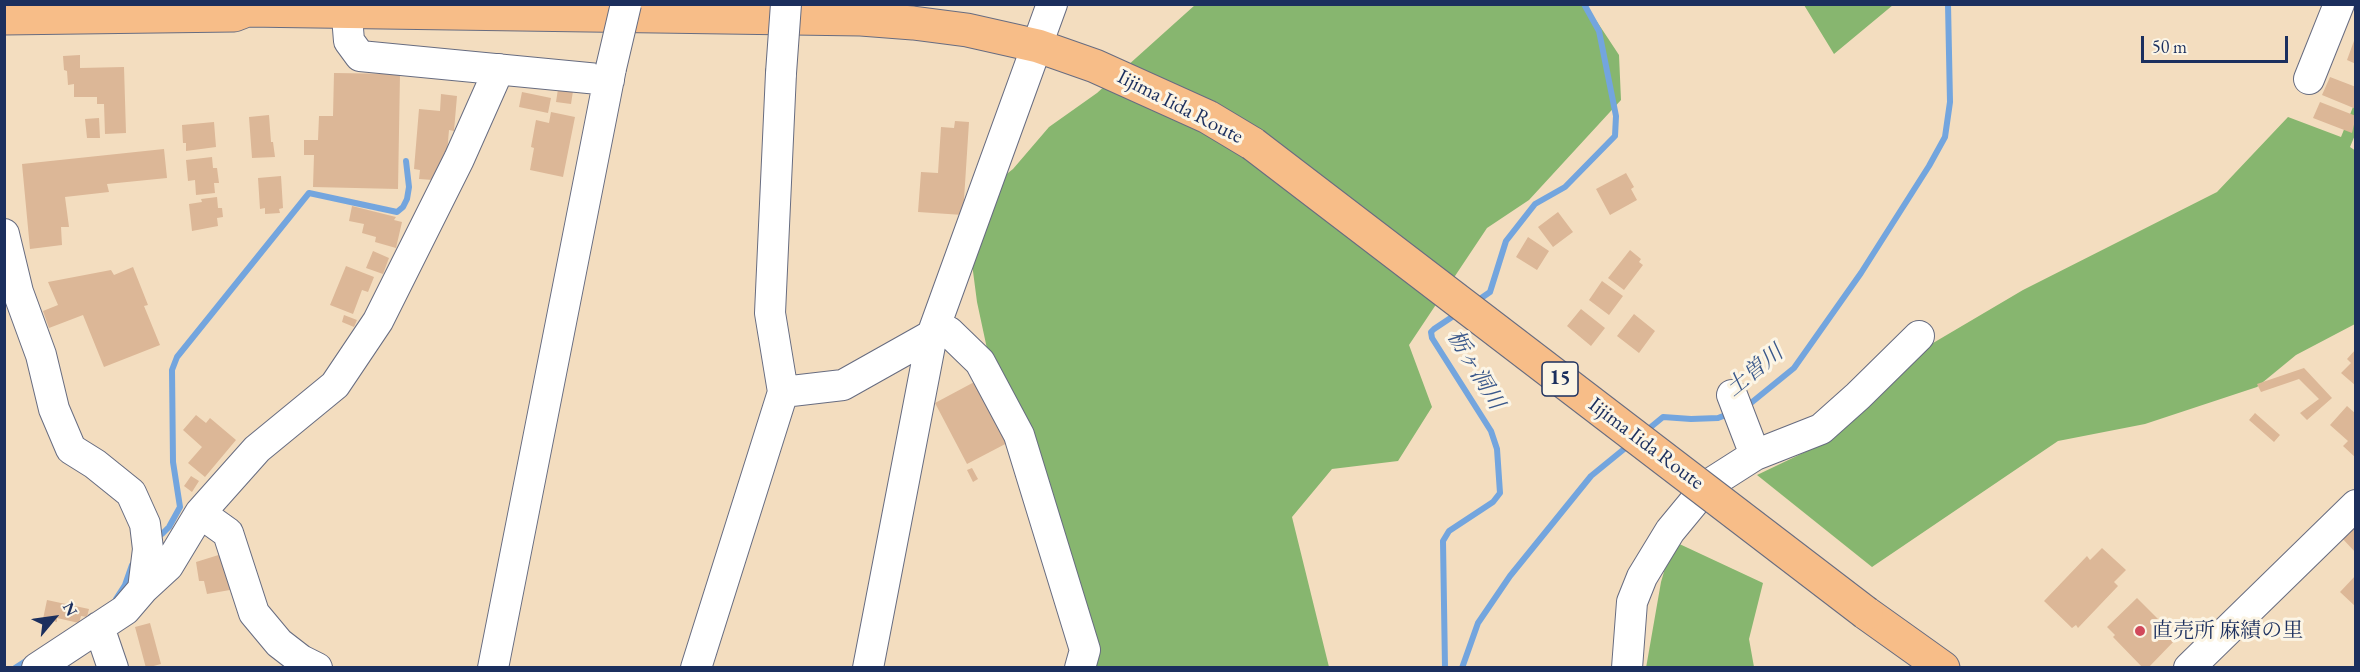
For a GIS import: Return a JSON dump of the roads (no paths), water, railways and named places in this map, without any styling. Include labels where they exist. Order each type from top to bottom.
[{"type":"main road","name":"Iijima Iida Route","points":[[4,18],[234,15],[242,7],[345,7],[861,19],[967,30],[1038,46],[1095,66],[1156,92],[1208,117],[1253,144],[1866,613],[1944,668]]},
{"type":"street","points":[[493,668],[610,74],[626,4]]},
{"type":"street","points":[[696,668],[783,392],[770,313],[786,4]]},
{"type":"street","points":[[868,668],[932,335],[1052,4]]},
{"type":"street","points":[[2309,79],[2339,4]]},
{"type":"street","points":[[345,7],[349,41],[360,56],[500,69],[610,74]]},
{"type":"street","points":[[37,668],[125,610],[142,589],[168,566],[200,513],[257,450],[335,385],[378,321],[459,159],[500,69]]},
{"type":"street","points":[[4,234],[18,292],[42,355],[54,409],[71,449],[131,493],[145,524],[148,549],[142,589]]},
{"type":"street","points":[[783,392],[843,385],[932,335],[949,332],[980,362],[1019,435],[1085,650],[1080,668]]},
{"type":"street","points":[[1627,668],[1632,602],[1642,577],[1670,531],[1708,485],[1755,455],[1821,429],[1919,336]]},
{"type":"street","points":[[1737,408],[1755,455]]},
{"type":"street","points":[[2189,668],[2355,505]]},
{"type":"street","points":[[200,513],[228,533],[254,613],[279,643],[301,660],[317,668]]},
{"type":"street","points":[[99,627],[113,668]]},
{"type":"waterway","name":"栃ヶ洞川","points":[[1477,301],[1490,292],[1506,241],[1535,204],[1565,187],[1615,136],[1616,116],[1599,31],[1584,4]]},
{"type":"waterway","name":"土曽川","points":[[1746,407],[1794,368],[1861,273],[1945,137],[1950,102],[1948,4]]},
{"type":"waterway","points":[[162,534],[169,527],[180,507],[173,462],[172,370],[177,357],[309,193],[397,212],[407,199],[409,187],[406,161]]},
{"type":"waterway","name":"栃ヶ洞川","points":[[1445,668],[1443,541],[1449,531],[1493,502],[1500,493],[1497,449],[1491,431],[1432,338],[1431,332],[1434,329],[1458,313]]},
{"type":"waterway","name":"土曽川","points":[[1646,431],[1663,417],[1718,418],[1731,413]]},
{"type":"waterway","name":"土曽川","points":[[1462,668],[1478,623],[1510,576],[1591,476],[1629,445]]},
{"type":"waterway","points":[[116,599],[125,585],[132,565]]},
{"type":"waterway","points":[[15,668],[29,659]]},
{"type":"place","name":"直売所 麻績の里","points":[[2140,631]]}]
